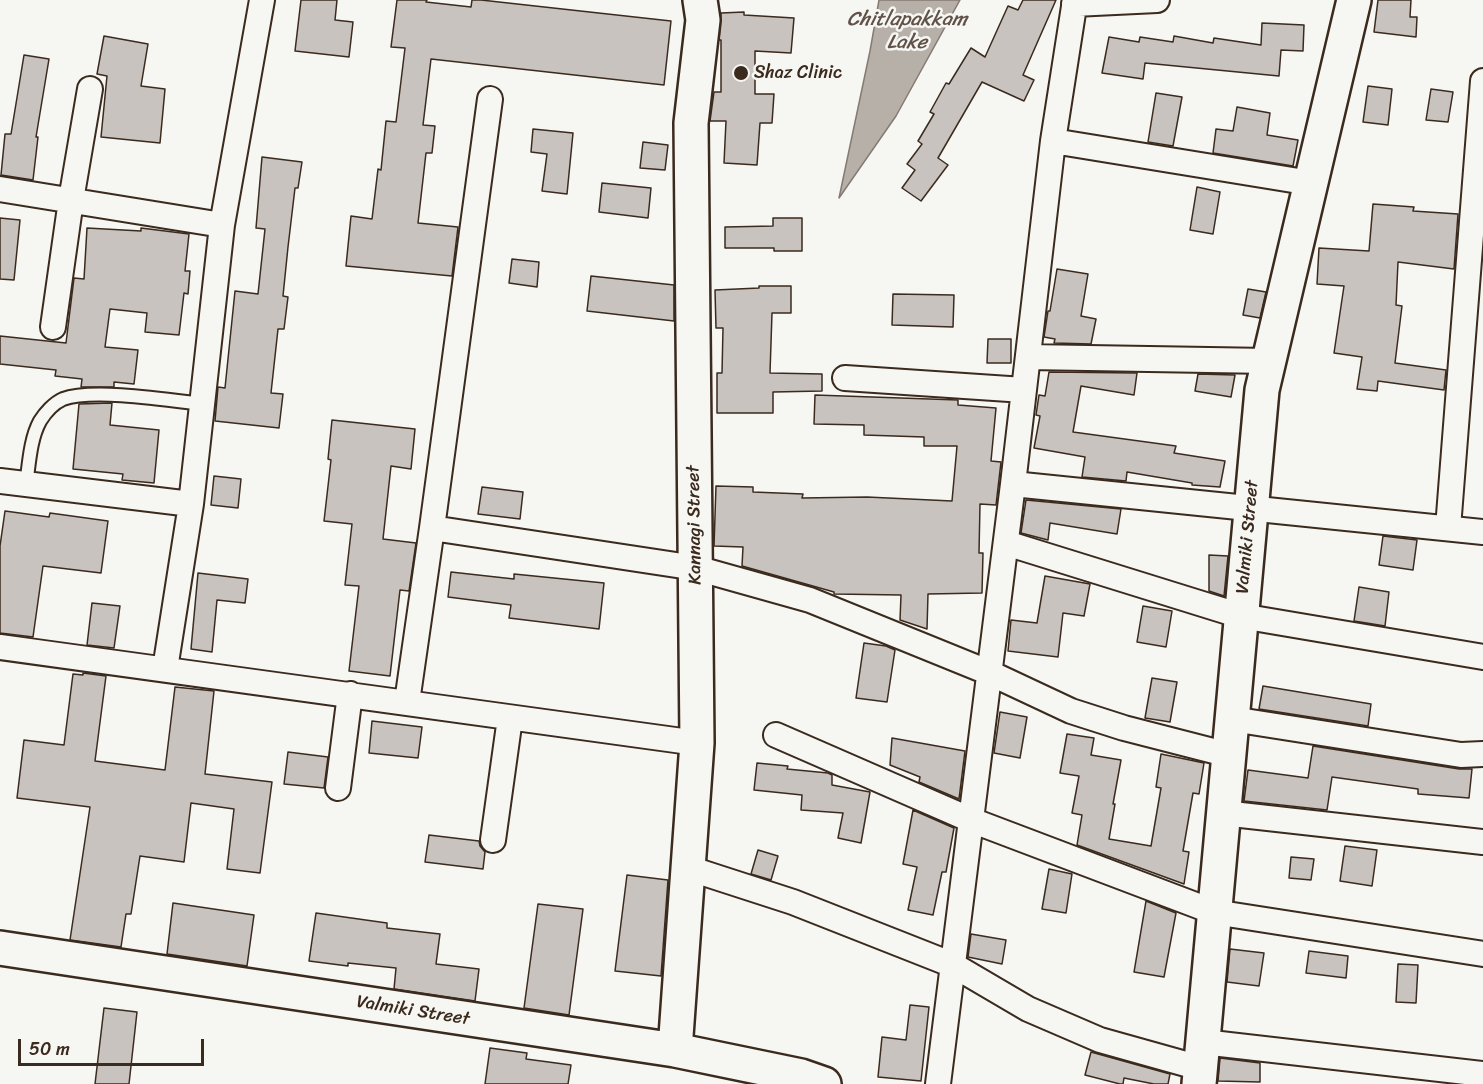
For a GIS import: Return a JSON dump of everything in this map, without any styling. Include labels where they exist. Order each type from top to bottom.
[{"type":"street","points":[[165,669],[191,504],[222,225],[262,0]]},
{"type":"street","name":"Kannagi Street","points":[[675,1050],[697,743],[691,123],[703,20],[700,0]]},
{"type":"street","points":[[938,1084],[1006,543],[1053,141],[1074,2],[1157,0]]},
{"type":"street","name":"Valmiki Street","points":[[1201,1065],[1262,390],[1354,0]]},
{"type":"street","points":[[1448,528],[1483,81]]},
{"type":"street","points":[[53,327],[90,89]]},
{"type":"street","points":[[407,702],[490,99]]},
{"type":"street","points":[[1053,141],[1311,183]]},
{"type":"street","points":[[0,189],[222,225]]},
{"type":"street","points":[[1028,357],[1269,361]]},
{"type":"street","points":[[845,378],[1024,390]]},
{"type":"street","points":[[0,481],[191,504]]},
{"type":"street","points":[[1013,484],[1483,532]]},
{"type":"street","points":[[432,528],[696,568],[810,600],[990,673],[1071,711],[1124,728],[1229,755]]},
{"type":"street","points":[[1006,543],[1241,616],[1483,657]]},
{"type":"street","points":[[0,647],[697,743]]},
{"type":"street","points":[[338,788],[350,694]]},
{"type":"street","points":[[494,840],[510,718]]},
{"type":"street","points":[[1232,719],[1461,754],[1483,754]]},
{"type":"street","points":[[776,735],[971,820],[1214,912],[1483,954]]},
{"type":"street","points":[[1223,813],[1483,842]]},
{"type":"street","points":[[688,868],[793,902],[953,965],[1028,1009],[1100,1040],[1201,1065],[1483,1074]]},
{"type":"street","name":"Valmiki Street","points":[[0,948],[675,1050],[809,1082]]},
{"type":"lane","points":[[26,485],[39,423],[49,409],[62,399],[86,394],[202,404]]},
{"type":"water","name":"Chitlapakkam Lake","points":[[879,0],[960,0],[896,116],[839,198],[870,51]]},
{"type":"building","points":[[301,0],[337,0],[335,20],[353,22],[349,57],[295,51]]},
{"type":"building","points":[[397,0],[427,0],[426,2],[471,7],[472,0],[481,0],[671,21],[664,85],[431,59],[423,125],[435,126],[432,153],[426,153],[418,223],[458,227],[452,276],[346,266],[351,216],[372,219],[378,169],[381,170],[386,121],[396,122],[405,48],[391,47]]},
{"type":"building","points":[[1023,0],[1056,0],[1023,75],[1034,80],[1024,101],[982,82],[938,158],[948,165],[921,201],[902,188],[915,170],[907,164],[922,144],[918,141],[934,114],[930,112],[946,83],[949,84],[971,48],[985,57],[1008,6],[1018,10]]},
{"type":"building","points":[[1378,0],[1411,0],[1410,17],[1417,17],[1416,37],[1374,32]]},
{"type":"building","points":[[744,12],[744,15],[794,18],[791,53],[755,51],[755,94],[774,94],[772,123],[760,123],[757,165],[724,163],[726,121],[710,121],[714,92],[721,92],[721,40],[719,40],[721,13]]},
{"type":"building","points":[[1262,23],[1304,25],[1303,51],[1281,50],[1279,76],[1145,63],[1143,79],[1102,73],[1109,37],[1139,42],[1140,37],[1173,42],[1174,36],[1213,43],[1214,38],[1261,45]]},
{"type":"building","points":[[104,36],[148,44],[141,86],[165,89],[160,143],[101,137],[107,76],[97,74]]},
{"type":"building","points":[[24,55],[49,59],[36,137],[38,137],[33,180],[1,175],[5,134],[11,134]]},
{"type":"building","points":[[1368,86],[1392,89],[1388,125],[1363,122]]},
{"type":"building","points":[[1431,89],[1453,92],[1448,122],[1426,120]]},
{"type":"building","points":[[1156,93],[1182,97],[1173,146],[1148,142]]},
{"type":"building","points":[[1237,107],[1270,113],[1267,135],[1298,140],[1293,166],[1213,153],[1216,129],[1233,131]]},
{"type":"building","points":[[533,129],[573,133],[567,194],[542,191],[547,154],[531,152]]},
{"type":"building","points":[[643,142],[668,145],[665,170],[640,168]]},
{"type":"building","points":[[262,157],[302,162],[298,188],[295,188],[288,247],[283,296],[288,297],[284,329],[278,329],[271,393],[283,394],[279,428],[215,421],[218,387],[225,388],[235,291],[258,294],[265,229],[256,228]]},
{"type":"building","points":[[602,183],[651,188],[648,218],[599,212]]},
{"type":"building","points":[[1197,187],[1220,192],[1213,234],[1190,230]]},
{"type":"building","points":[[1373,204],[1414,207],[1413,211],[1458,214],[1454,269],[1398,262],[1396,305],[1402,306],[1395,363],[1446,370],[1444,390],[1378,381],[1377,391],[1357,389],[1362,357],[1334,353],[1344,286],[1317,284],[1319,248],[1369,251]]},
{"type":"building","points":[[0,218],[20,220],[14,280],[0,279]]},
{"type":"building","points":[[773,218],[802,218],[802,251],[774,251],[774,248],[725,248],[725,227],[773,226]]},
{"type":"building","points":[[87,228],[141,231],[141,228],[189,234],[185,271],[190,271],[188,294],[184,293],[179,335],[145,332],[147,313],[110,309],[105,347],[138,350],[134,384],[114,382],[114,387],[81,387],[82,379],[55,376],[56,370],[0,364],[0,336],[66,343],[74,278],[84,279]]},
{"type":"building","points":[[512,259],[539,262],[537,287],[509,283]]},
{"type":"building","points":[[1057,269],[1088,274],[1081,316],[1096,319],[1091,344],[1054,343],[1055,339],[1044,337]]},
{"type":"building","points":[[591,276],[674,285],[674,321],[587,311]]},
{"type":"building","points":[[759,286],[791,286],[791,313],[772,313],[770,373],[822,374],[822,391],[773,392],[773,413],[717,413],[717,373],[722,373],[723,328],[716,328],[715,290],[759,288]]},
{"type":"building","points":[[1248,289],[1266,292],[1260,318],[1243,315]]},
{"type":"building","points":[[893,294],[954,295],[953,327],[892,325]]},
{"type":"building","points":[[988,339],[1011,339],[1011,363],[987,363]]},
{"type":"building","points":[[1049,372],[1137,373],[1134,395],[1081,386],[1073,432],[1176,446],[1174,453],[1225,461],[1220,487],[1192,485],[1192,483],[1127,472],[1126,481],[1082,477],[1085,457],[1034,448],[1040,416],[1036,415],[1039,395],[1045,396]]},
{"type":"building","points":[[1198,374],[1235,375],[1231,397],[1195,391]]},
{"type":"building","points":[[815,395],[958,400],[958,405],[996,408],[991,461],[1001,462],[996,505],[980,504],[979,553],[983,553],[982,593],[928,594],[927,629],[900,620],[901,595],[834,594],[834,592],[742,566],[743,547],[714,546],[716,486],[753,487],[753,492],[803,494],[802,498],[867,497],[952,501],[957,446],[924,446],[924,437],[864,435],[864,425],[814,424]]},
{"type":"building","points":[[112,403],[110,425],[159,430],[154,483],[122,480],[123,474],[73,469],[79,404]]},
{"type":"building","points":[[332,420],[415,429],[411,469],[391,466],[383,539],[416,543],[409,591],[400,590],[390,676],[349,671],[359,586],[345,585],[352,524],[324,521],[331,460],[328,459]]},
{"type":"building","points":[[214,476],[241,479],[238,508],[211,505]]},
{"type":"building","points":[[482,487],[523,492],[520,519],[478,514]]},
{"type":"building","points":[[1026,500],[1121,509],[1117,534],[1050,523],[1048,540],[1021,533]]},
{"type":"building","points":[[5,511],[49,517],[50,513],[108,521],[101,573],[43,566],[33,637],[0,633],[0,546]]},
{"type":"building","points":[[1383,536],[1417,540],[1413,570],[1379,565]]},
{"type":"building","points":[[1209,555],[1228,556],[1224,596],[1209,591]]},
{"type":"building","points":[[451,572],[514,579],[514,574],[604,583],[599,629],[509,618],[511,605],[448,597]]},
{"type":"building","points":[[198,573],[248,579],[245,603],[217,600],[212,652],[191,649]]},
{"type":"building","points":[[1045,576],[1090,584],[1084,616],[1063,613],[1058,657],[1008,651],[1011,620],[1037,623]]},
{"type":"building","points":[[1359,587],[1389,592],[1385,626],[1354,621]]},
{"type":"building","points":[[92,603],[120,606],[114,648],[87,645]]},
{"type":"building","points":[[1143,606],[1172,611],[1166,647],[1137,642]]},
{"type":"building","points":[[864,643],[886,646],[895,650],[887,702],[856,698]]},
{"type":"building","points":[[83,673],[106,676],[95,761],[165,770],[175,687],[214,691],[205,774],[272,782],[260,873],[227,869],[234,809],[191,803],[184,862],[140,856],[131,914],[126,914],[121,947],[70,940],[90,807],[17,798],[24,740],[64,745],[73,674],[83,675]]},
{"type":"building","points":[[1152,678],[1177,682],[1170,722],[1145,718]]},
{"type":"building","points":[[1263,686],[1371,704],[1368,726],[1259,709]]},
{"type":"building","points":[[1000,712],[1027,717],[1020,758],[994,753]]},
{"type":"building","points":[[372,721],[422,727],[418,758],[369,753]]},
{"type":"building","points":[[1067,734],[1094,738],[1091,755],[1121,760],[1109,839],[1151,846],[1161,788],[1156,787],[1161,754],[1204,763],[1199,794],[1193,793],[1183,851],[1189,852],[1184,884],[1077,845],[1082,815],[1072,813],[1079,776],[1060,773]]},
{"type":"building","points":[[892,738],[965,751],[959,799],[919,782],[920,777],[890,765]]},
{"type":"building","points":[[1313,746],[1459,769],[1472,769],[1469,798],[1418,794],[1418,789],[1332,777],[1327,810],[1244,801],[1248,770],[1308,778]]},
{"type":"building","points":[[288,752],[328,757],[324,788],[284,784]]},
{"type":"building","points":[[757,763],[828,773],[832,775],[832,785],[870,792],[861,843],[838,838],[843,813],[801,810],[802,795],[754,790]]},
{"type":"building","points":[[913,810],[954,828],[946,872],[942,872],[933,915],[908,910],[917,867],[903,864]]},
{"type":"building","points":[[429,835],[479,841],[485,852],[483,869],[425,862]]},
{"type":"building","points":[[1345,846],[1377,850],[1372,886],[1340,881]]},
{"type":"building","points":[[758,850],[778,856],[771,880],[751,874]]},
{"type":"building","points":[[1291,857],[1314,859],[1311,880],[1289,878]]},
{"type":"building","points":[[1049,869],[1072,874],[1066,913],[1042,909]]},
{"type":"building","points":[[627,875],[668,880],[661,976],[615,971]]},
{"type":"building","points":[[1146,901],[1176,913],[1164,977],[1134,972]]},
{"type":"building","points":[[173,903],[254,915],[247,966],[167,954]]},
{"type":"building","points":[[538,904],[583,909],[569,1015],[524,1008]]},
{"type":"building","points":[[316,913],[387,923],[387,928],[440,934],[436,964],[479,969],[475,1001],[394,989],[396,968],[348,963],[348,966],[309,961]]},
{"type":"building","points":[[971,934],[1006,940],[1002,964],[968,957]]},
{"type":"building","points":[[1230,949],[1264,953],[1259,986],[1227,982]]},
{"type":"building","points":[[1309,951],[1348,956],[1346,978],[1306,973]]},
{"type":"building","points":[[1398,964],[1418,965],[1416,1003],[1396,1002]]},
{"type":"building","points":[[910,1005],[929,1007],[921,1081],[878,1077],[882,1037],[906,1040]]},
{"type":"building","points":[[104,1008],[137,1012],[129,1084],[95,1084]]},
{"type":"building","points":[[490,1048],[527,1053],[526,1059],[571,1065],[568,1084],[485,1084]]},
{"type":"building","points":[[1091,1052],[1170,1074],[1168,1084],[1154,1084],[1124,1078],[1123,1084],[1120,1084],[1085,1075]]},
{"type":"building","points":[[1220,1058],[1260,1063],[1260,1082],[1218,1081]]},
{"type":"place","name":"Shaz Clinic","points":[[741,73]]}]
